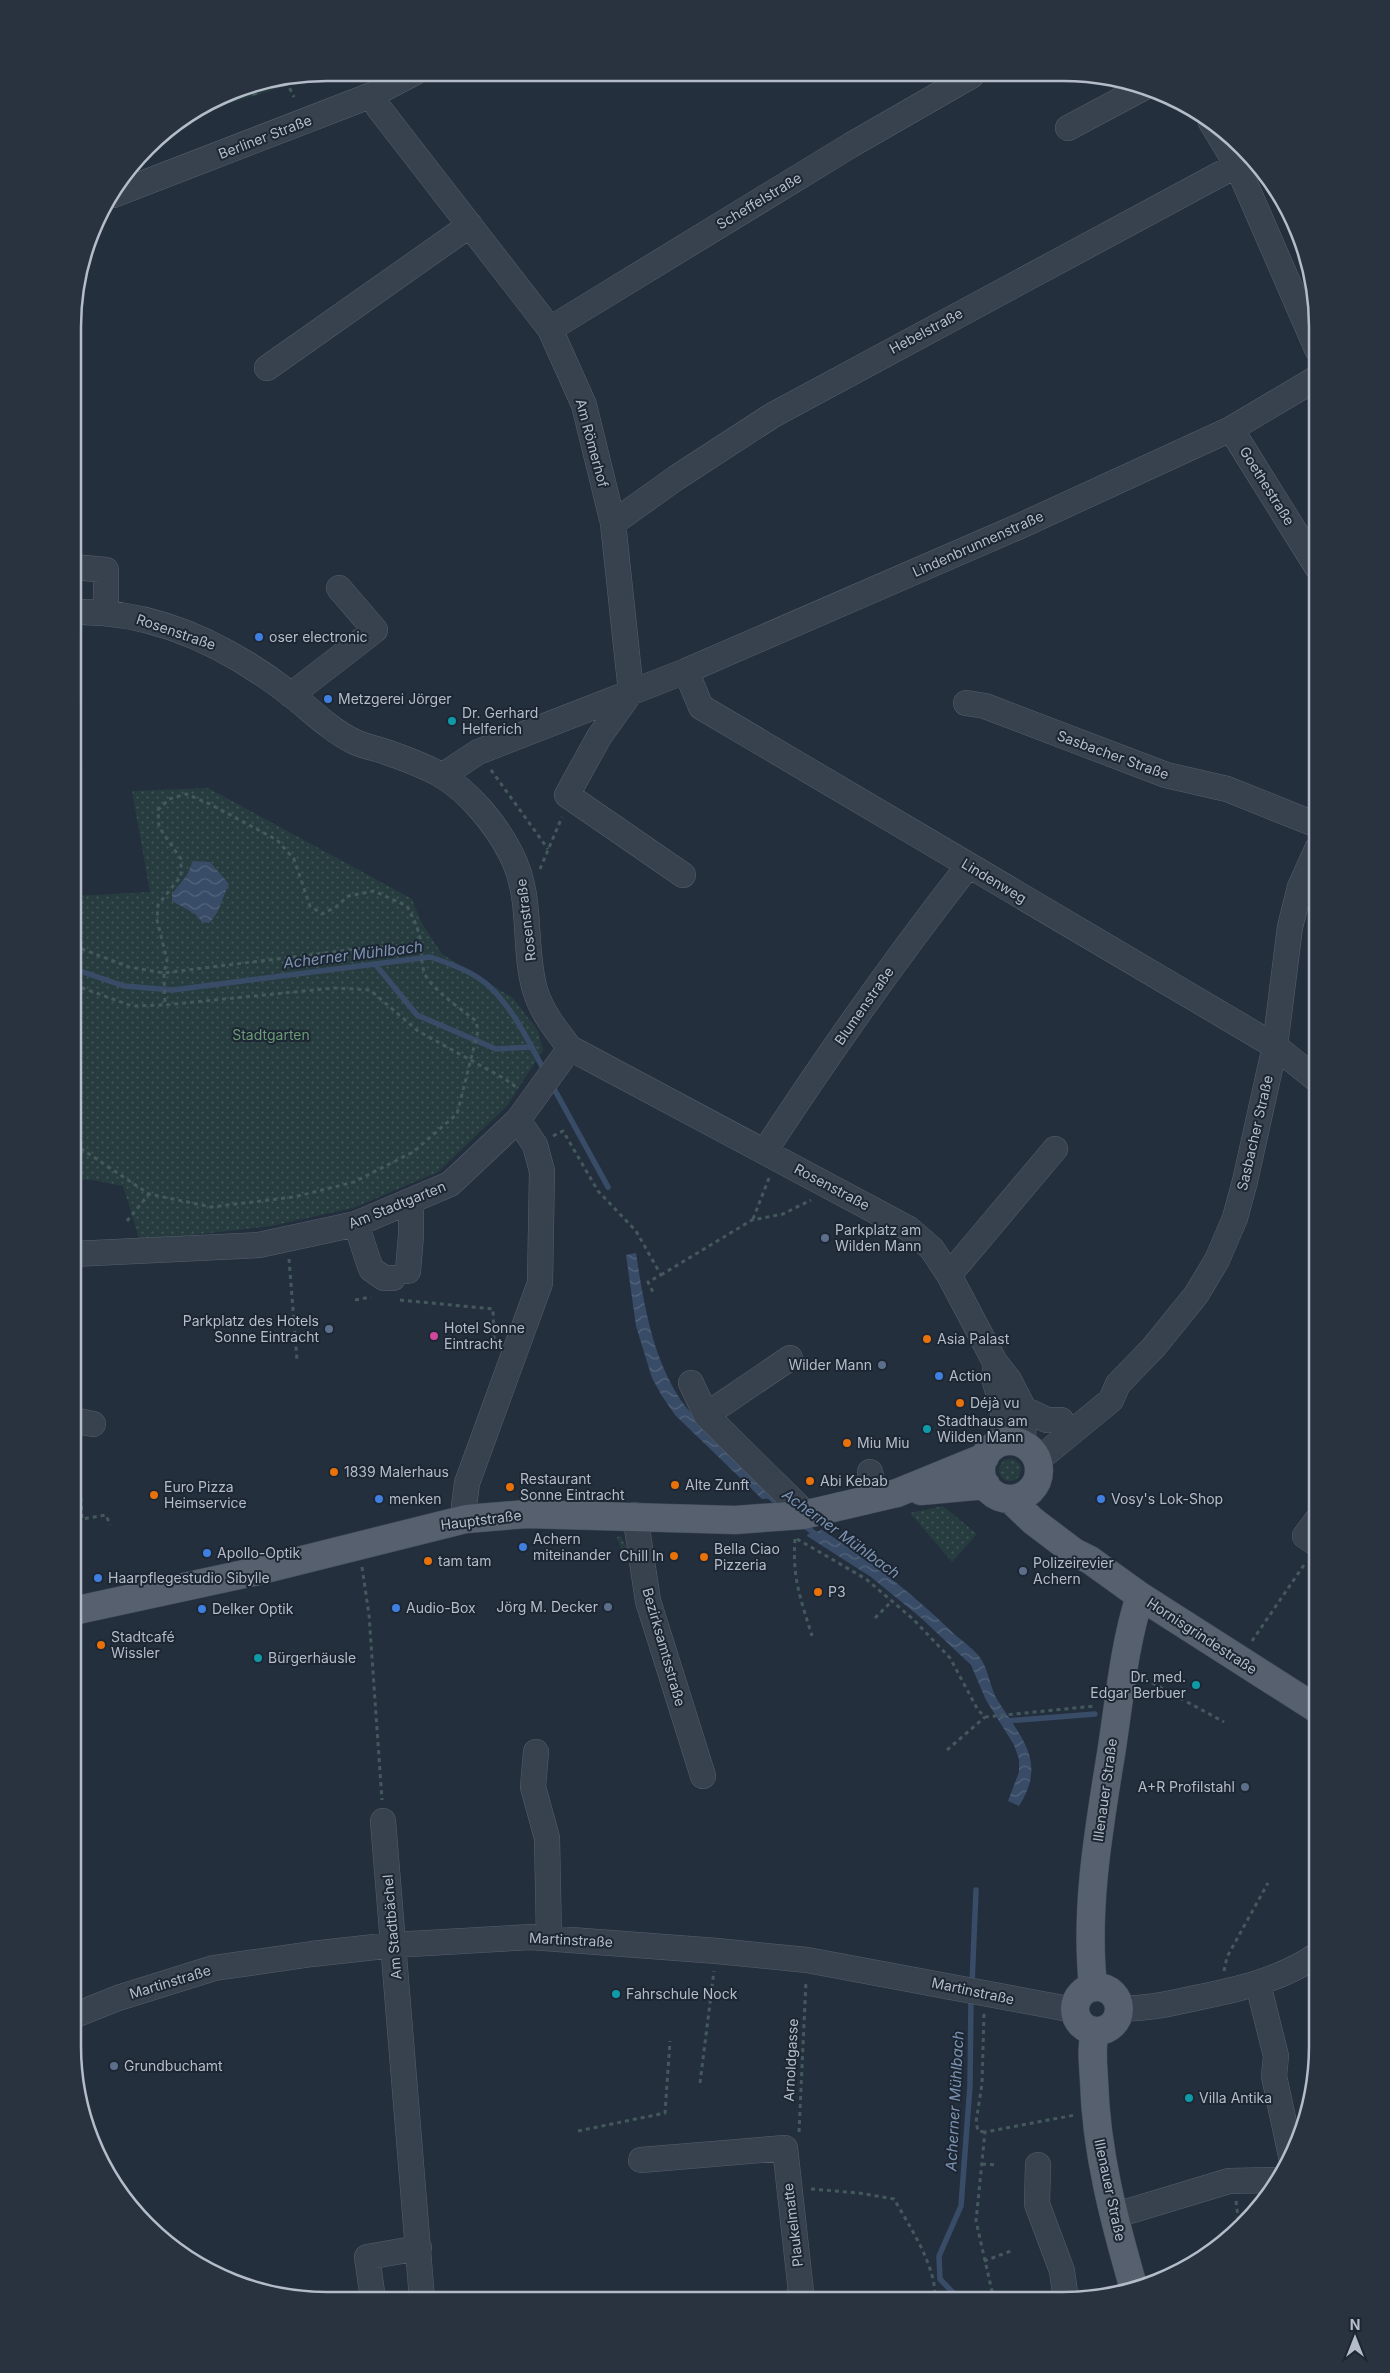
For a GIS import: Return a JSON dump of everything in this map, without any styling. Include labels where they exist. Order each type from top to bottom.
[{"type":"main road","name":"Hauptstraße","points":[[81,1609],[258,1571],[466,1519],[527,1514],[635,1515],[797,1521],[886,1496],[1015,1449]]},
{"type":"main road","points":[[986,1485],[982,1474],[1015,1449],[1038,1477],[1022,1493]]},
{"type":"main road","name":"Hauptstraße","points":[[886,1496],[986,1485]]},
{"type":"main road","name":"Hornisgrindestraße","points":[[986,1485],[999,1496],[1022,1493],[1033,1522],[1140,1596],[1309,1704]]},
{"type":"main road","name":"Illenauer Straße","points":[[1093,1986],[1091,1950],[1094,1877],[1098,1838],[1124,1668],[1140,1596]]},
{"type":"main road","points":[[1093,1986],[1100,1986],[1111,1992],[1118,2002],[1119,2008],[1118,2016],[1109,2027],[1095,2031],[1081,2024],[1074,2010],[1079,1994],[1093,1986]]},
{"type":"main road","name":"Illenauer Straße","points":[[1095,2031],[1092,2044],[1095,2111],[1113,2216],[1132,2282]]},
{"type":"street","name":"Berliner Straße","points":[[122,192],[372,95],[399,81]]},
{"type":"street","name":"Scheffelstraße","points":[[550,329],[851,145],[961,81]]},
{"type":"street","points":[[1068,128],[1135,92]]},
{"type":"street","name":"Am Römerhof","points":[[372,95],[378,107],[550,329],[584,405],[613,523],[631,692]]},
{"type":"street","points":[[1235,151],[1243,161],[1309,326]]},
{"type":"street","name":"Hebelstraße","points":[[613,523],[676,478],[773,415],[1243,161]]},
{"type":"street","points":[[267,368],[470,225]]},
{"type":"street","name":"Lindenbrunnenstraße","points":[[442,776],[478,752],[686,671],[1020,526],[1232,429],[1309,383]]},
{"type":"street","name":"Goethestraße","points":[[1232,429],[1309,554]]},
{"type":"street","points":[[81,568],[106,570],[85,614]]},
{"type":"street","points":[[291,695],[375,630],[338,588]]},
{"type":"street","name":"Rosenstraße","points":[[85,614],[138,618],[205,640],[254,668],[321,720],[354,742],[388,752],[442,776],[466,796],[493,825],[520,871],[526,896],[535,990],[546,1018],[570,1048],[909,1229],[932,1249],[949,1275],[995,1362],[1008,1380],[1024,1409]]},
{"type":"street","name":"Lindenweg","points":[[686,671],[701,707],[1275,1046],[1309,1074]]},
{"type":"street","points":[[631,692],[599,737],[567,795],[683,875]]},
{"type":"street","name":"Sasbacher Straße","points":[[966,703],[984,706],[1166,775],[1227,789],[1309,822]]},
{"type":"street","name":"Blumenstraße","points":[[771,1154],[830,1053],[910,941],[968,866]]},
{"type":"street","name":"Sasbacher Straße","points":[[1015,1449],[1111,1400],[1118,1384],[1153,1348],[1196,1296],[1218,1260],[1235,1218],[1246,1181],[1275,1046],[1290,927],[1300,887],[1309,867]]},
{"type":"street","name":"Am Stadtgarten","points":[[81,1254],[259,1245],[356,1224],[411,1201],[450,1184],[518,1120],[570,1048]]},
{"type":"street","points":[[466,1519],[464,1506],[467,1483],[540,1283],[542,1171],[535,1145],[518,1120]]},
{"type":"street","points":[[949,1275],[1055,1149]]},
{"type":"street","points":[[356,1224],[371,1269],[384,1278],[399,1283],[412,1235],[411,1201]]},
{"type":"street","points":[[706,1415],[790,1358]]},
{"type":"street","name":"Rosenstraße","points":[[995,1362],[994,1378],[1015,1449]]},
{"type":"street","points":[[691,1383],[706,1415],[797,1521]]},
{"type":"street","name":"Sasbacher Straße","points":[[1015,1449],[1061,1420],[1103,1388],[1118,1384]]},
{"type":"street","points":[[1015,1449],[1024,1409],[1047,1420],[1061,1420]]},
{"type":"street","points":[[870,1472],[886,1496]]},
{"type":"street","name":"Bezirksamtsstraße","points":[[635,1515],[648,1601],[703,1776]]},
{"type":"street","points":[[536,1752],[533,1787],[547,1838],[549,1938]]},
{"type":"street","name":"Am Stadtbächel","points":[[383,1821],[422,2292]]},
{"type":"street","name":"Martinstraße","points":[[81,2012],[118,1998],[214,1968],[393,1945],[549,1938],[807,1960],[904,1976],[974,1992],[1074,2010]]},
{"type":"street","points":[[1119,2008],[1162,2005],[1258,1984],[1298,1968],[1309,1960]]},
{"type":"street","points":[[1258,1984],[1276,2056],[1274,2076],[1288,2144]]},
{"type":"street","points":[[641,2160],[785,2148]]},
{"type":"street","name":"Plaukelmatte","points":[[785,2148],[801,2292]]},
{"type":"street","points":[[1038,2165],[1037,2204],[1062,2271],[1065,2292]]},
{"type":"street","points":[[1113,2216],[1229,2181],[1269,2180]]},
{"type":"street","points":[[372,2292],[366,2257],[419,2248]]},
{"type":"path","points":[[288,84],[294,96]]},
{"type":"path","points":[[478,752],[548,849]]},
{"type":"path","points":[[81,1149],[149,1194],[211,1207],[294,1197],[354,1182],[413,1152],[457,1114],[478,1031],[476,1021],[430,982],[422,966],[419,951],[421,945],[416,925],[407,906],[374,891],[348,896],[336,907],[322,914],[310,906],[294,859],[277,840],[210,804],[186,794],[169,799],[158,810],[159,827],[181,859],[181,876],[158,905],[157,920],[167,960],[164,973],[164,1005]]},
{"type":"path","points":[[526,896],[571,796]]},
{"type":"path","points":[[81,949],[129,967],[164,973],[364,948],[421,945]]},
{"type":"path","points":[[81,988],[132,1006],[164,1005],[334,988],[370,990],[418,1031],[471,1061],[505,1079],[542,1086]]},
{"type":"path","points":[[535,1145],[563,1131],[598,1191],[636,1232],[661,1275]]},
{"type":"path","points":[[752,1220],[771,1154]]},
{"type":"path","points":[[652,1292],[648,1282],[752,1220],[783,1214],[816,1198],[827,1184]]},
{"type":"path","points":[[127,1221],[149,1194]]},
{"type":"path","points":[[287,1239],[297,1360]]},
{"type":"path","points":[[399,1283],[493,1309],[495,1354],[512,1360]]},
{"type":"path","points":[[356,1300],[368,1296],[377,1297]]},
{"type":"path","points":[[81,1422],[82,1518],[106,1515],[110,1525]]},
{"type":"path","points":[[797,1521],[913,1619],[950,1658],[978,1710],[985,1717]]},
{"type":"path","points":[[797,1521],[793,1562],[796,1583],[812,1636]]},
{"type":"path","points":[[1240,1661],[1309,1546]]},
{"type":"path","points":[[362,1566],[369,1615],[383,1821]]},
{"type":"path","points":[[875,1618],[892,1601]]},
{"type":"path","points":[[1124,1668],[1224,1722]]},
{"type":"path","points":[[946,1750],[985,1717],[1118,1704]]},
{"type":"path","points":[[1226,1992],[1223,1969],[1227,1957],[1268,1883]]},
{"type":"path","points":[[700,2083],[717,1951]]},
{"type":"path","name":"Arnoldgasse","points":[[785,2148],[798,2148],[807,1960]]},
{"type":"path","points":[[974,1992],[982,2084],[976,2122],[978,2131],[985,2132],[1095,2111]]},
{"type":"path","points":[[578,2131],[666,2113],[670,2041]]},
{"type":"path","points":[[985,2132],[976,2221],[992,2292]]},
{"type":"path","points":[[982,2164],[996,2165]]},
{"type":"path","points":[[788,2188],[859,2193],[894,2199],[916,2236],[930,2273],[934,2292]]},
{"type":"path","points":[[984,2261],[1011,2252]]},
{"type":"green space","points":[[295,83],[218,107],[248,94]]},
{"type":"green space","name":"Stadtgarten","points":[[208,788],[412,899],[421,922],[442,954],[513,998],[538,1031],[543,1050],[507,1106],[438,1172],[353,1208],[271,1226],[140,1241],[123,1186],[92,1180],[81,1180],[81,896],[150,892],[132,791]]},
{"type":"green space","points":[[1006,1459],[1014,1459],[1021,1466],[1021,1474],[1014,1481],[1006,1481],[999,1474],[999,1466]]},
{"type":"green space","points":[[943,1506],[977,1534],[952,1562],[910,1513]]},
{"type":"green space","points":[[621,1536],[627,1549],[624,1559],[617,1537]]},
{"type":"water","points":[[193,861],[210,862],[229,884],[218,910],[209,923],[202,922],[195,914],[172,901],[172,894],[187,875]]},
{"type":"water","points":[[636,1253],[652,1333],[665,1372],[675,1390],[686,1407],[707,1432],[782,1498],[762,1499],[675,1415],[662,1396],[652,1378],[636,1326],[626,1255]]},
{"type":"water","points":[[822,1530],[906,1591],[981,1659],[995,1696],[1023,1739],[1028,1751],[1031,1763],[1031,1776],[1019,1806],[1008,1801],[1019,1772],[1019,1759],[1014,1745],[986,1700],[971,1665],[920,1617],[871,1577],[807,1536]]},
{"type":"waterway","name":"Acherner Mühlbach","points":[[81,971],[124,986],[173,990],[430,957],[470,973],[485,982],[507,1006],[545,1072]]},
{"type":"waterway","points":[[376,965],[417,1015],[496,1049],[532,1047]]},
{"type":"waterway","name":"Acherner Mühlbach","points":[[552,1085],[608,1187]]},
{"type":"waterway","name":"Acherner Mühlbach","points":[[767,1494],[782,1508]]},
{"type":"waterway","name":"Acherner Mühlbach","points":[[801,1523],[818,1536]]},
{"type":"waterway","points":[[1005,1721],[1095,1714]]},
{"type":"waterway","name":"Acherner Mühlbach","points":[[972,1984],[976,1890]]},
{"type":"waterway","name":"Acherner Mühlbach","points":[[952,2292],[940,2279],[939,2256],[961,2206],[970,2086],[971,1998]]},
{"type":"place","name":"oser electronic","points":[[259,637]]},
{"type":"place","name":"Metzgerei Jörger","points":[[328,699]]},
{"type":"place","name":"Dr. Gerhard Helferich","points":[[452,721]]},
{"type":"place","name":"Parkplatz am Wilden Mann","points":[[825,1238]]},
{"type":"place","name":"Parkplatz des Hotels Sonne Eintracht","points":[[329,1329]]},
{"type":"place","name":"Hotel Sonne Eintracht","points":[[434,1336]]},
{"type":"place","name":"Asia Palast","points":[[927,1339]]},
{"type":"place","name":"Wilder Mann","points":[[882,1365]]},
{"type":"place","name":"Action","points":[[939,1376]]},
{"type":"place","name":"Déjà vu","points":[[960,1403]]},
{"type":"place","name":"Stadthaus am Wilden Mann","points":[[927,1429]]},
{"type":"place","name":"Miu Miu","points":[[847,1443]]},
{"type":"place","name":"1839 Malerhaus","points":[[334,1472]]},
{"type":"place","name":"Abi Kebab","points":[[810,1481]]},
{"type":"place","name":"Alte Zunft","points":[[675,1485]]},
{"type":"place","name":"Restaurant Sonne Eintracht","points":[[510,1487]]},
{"type":"place","name":"Euro Pizza Heimservice","points":[[154,1495]]},
{"type":"place","name":"menken","points":[[379,1499]]},
{"type":"place","name":"Vosy's Lok-Shop","points":[[1101,1499]]},
{"type":"place","name":"Achern miteinander","points":[[523,1547]]},
{"type":"place","name":"Apollo-Optik","points":[[207,1553]]},
{"type":"place","name":"Chill In","points":[[674,1556]]},
{"type":"place","name":"Bella Ciao Pizzeria","points":[[704,1557]]},
{"type":"place","name":"tam tam","points":[[428,1561]]},
{"type":"place","name":"Polizeirevier Achern","points":[[1023,1571]]},
{"type":"place","name":"Haarpflegestudio Sibylle","points":[[98,1578]]},
{"type":"place","name":"P3","points":[[818,1592]]},
{"type":"place","name":"Jörg M. Decker","points":[[608,1607]]},
{"type":"place","name":"Audio-Box","points":[[396,1608]]},
{"type":"place","name":"Delker Optik","points":[[202,1609]]},
{"type":"place","name":"Stadtcafé Wissler","points":[[101,1645]]},
{"type":"place","name":"Bürgerhäusle","points":[[258,1658]]},
{"type":"place","name":"Dr. med. Edgar Berbuer","points":[[1196,1685]]},
{"type":"place","name":"A+R Profilstahl","points":[[1245,1787]]},
{"type":"place","name":"Fahrschule Nock","points":[[616,1994]]},
{"type":"place","name":"Grundbuchamt","points":[[114,2066]]},
{"type":"place","name":"Villa Antika","points":[[1189,2098]]}]
